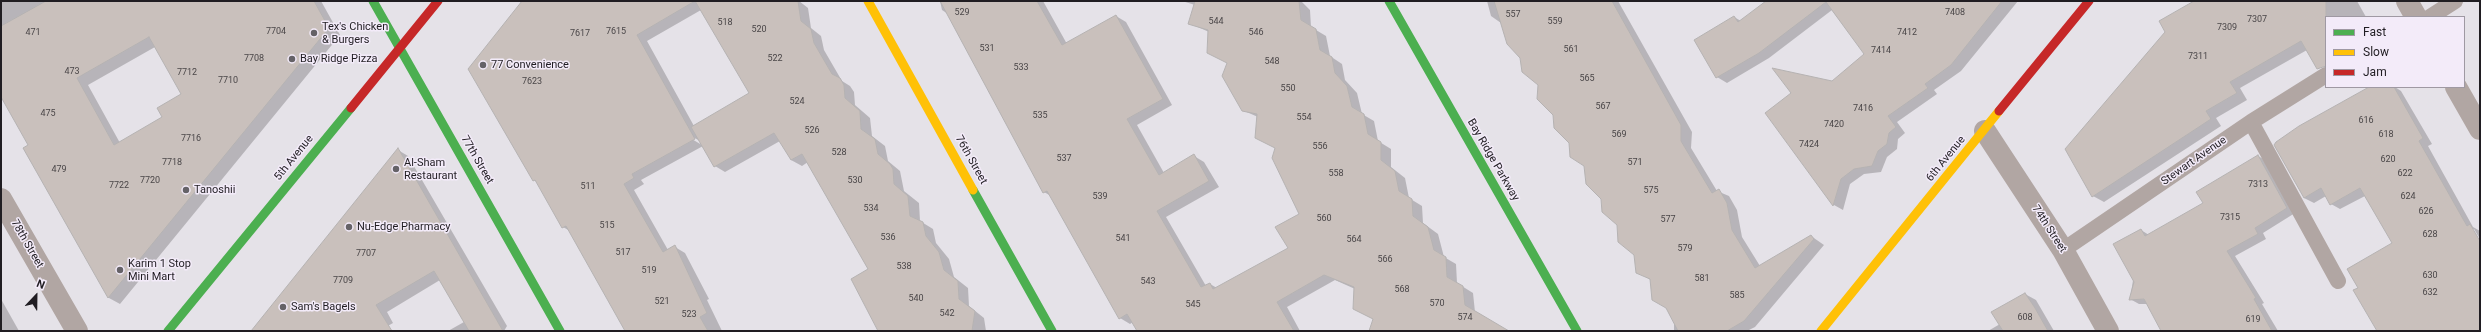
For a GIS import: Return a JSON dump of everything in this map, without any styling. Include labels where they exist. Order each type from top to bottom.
[{"type":"street","name":"77th Street","points":[[373,1],[560,331]]},
{"type":"street","name":"5th Avenue","points":[[168,331],[438,1]]},
{"type":"street","name":"76th Street","points":[[868,1],[1052,331]]},
{"type":"street","name":"Bay Ridge Parkway","points":[[1389,1],[1577,331]]},
{"type":"street","name":"6th Avenue","points":[[1821,331],[1985,131],[2089,1]]},
{"type":"street","points":[[2407,1],[2415,16]]},
{"type":"street","points":[[2457,88],[2480,129]]},
{"type":"street","name":"74th Street","points":[[1985,131],[2063,250],[2108,331]]},
{"type":"street","name":"78th Street","points":[[1,199],[77,331]]},
{"type":"lane","points":[[2432,16],[2455,1]]},
{"type":"lane","name":"Stewart Avenue","points":[[2063,250],[2251,122],[2325,76]]},
{"type":"lane","points":[[2251,122],[2338,281]]},
{"type":"building","points":[[46,1],[314,1],[329,28],[108,298],[23,148],[28,145],[1,97],[1,26]],"holes":[[[149,37],[181,94],[157,108],[162,117],[114,145],[77,78]]]},
{"type":"building","points":[[522,1],[695,1],[637,35],[695,139],[632,174],[634,178],[624,184],[663,252],[675,245],[707,313],[700,317],[708,331],[625,331],[566,226],[562,228],[468,69]]},
{"type":"building","points":[[695,1],[798,1],[801,21],[811,29],[814,43],[832,74],[840,78],[844,85],[845,98],[860,111],[861,129],[875,139],[878,154],[890,164],[893,169],[894,184],[908,196],[910,216],[923,222],[926,236],[939,252],[944,270],[958,281],[959,299],[975,311],[972,331],[878,331],[851,279],[868,269],[802,154],[791,160],[774,133],[714,167],[691,127],[749,93]]},
{"type":"building","points":[[940,1],[1037,1],[1062,45],[1116,15],[1163,99],[1127,119],[1159,175],[1194,154],[1209,181],[1157,211],[1201,287],[1210,283],[1213,289],[1288,248],[1275,227],[1299,214],[1272,158],[1275,148],[1255,138],[1257,114],[1242,111],[1222,76],[1227,63],[1207,53],[1208,30],[1188,24],[1195,1],[1299,1],[1301,20],[1316,29],[1320,50],[1332,57],[1335,73],[1347,86],[1352,107],[1364,114],[1368,134],[1381,142],[1381,160],[1395,171],[1399,191],[1412,199],[1413,216],[1428,227],[1434,250],[1446,257],[1447,277],[1463,286],[1465,305],[1509,331],[1369,331],[1373,319],[1353,309],[1354,287],[1324,275],[1277,302],[1294,331],[1137,331],[1127,314],[1119,319],[1047,191],[1043,193]]},
{"type":"building","points":[[1494,1],[1612,1],[1681,125],[1681,141],[1712,193],[1719,189],[1727,203],[1732,230],[1755,268],[1811,235],[1814,239],[1744,321],[1727,331],[1678,331],[1666,308],[1652,300],[1650,279],[1636,273],[1634,255],[1618,242],[1617,225],[1602,212],[1601,199],[1586,184],[1584,166],[1570,157],[1569,143],[1554,128],[1553,115],[1537,99],[1538,85],[1522,72],[1520,58],[1507,44]]},
{"type":"building","points":[[1766,1],[2002,1],[1951,65],[1925,84],[1928,88],[1888,116],[1896,127],[1889,133],[1887,144],[1878,151],[1872,166],[1854,169],[1841,179],[1833,206],[1765,113],[1791,93],[1772,68],[1832,81],[1864,54],[1826,2],[1759,53],[1716,78],[1694,40],[1734,16],[1738,22]]},
{"type":"building","points":[[2194,1],[2326,1],[2325,66],[2317,69],[2301,41],[2230,82],[2237,93],[2206,111],[2211,119],[2092,197],[2065,149],[2165,32],[2159,21]]},
{"type":"building","points":[[2367,88],[2395,88],[2423,138],[2419,141],[2467,226],[2470,224],[2480,241],[2480,331],[2377,331],[2353,290],[2358,288],[2347,269],[2392,243],[2360,188],[2330,205],[2321,188],[2304,198],[2274,145],[2299,126]]},
{"type":"building","points":[[398,148],[503,331],[469,331],[434,271],[376,305],[392,331],[251,331]]},
{"type":"building","points":[[2258,155],[2287,208],[2255,228],[2258,234],[2227,251],[2256,298],[2254,299],[2272,331],[2161,331],[2144,299],[2129,300],[2134,282],[2113,244],[2141,229],[2145,236],[2203,203],[2196,192]]},
{"type":"building","points":[[2025,293],[2048,331],[2003,331],[1991,312]]},
{"type":"traffic: fast","points":[[373,1],[560,331]]},
{"type":"traffic: fast","points":[[1389,1],[1577,331]]},
{"type":"traffic: fast","points":[[168,331],[351,108]]},
{"type":"traffic: fast","points":[[973,190],[1052,331]]},
{"type":"traffic: slow","points":[[868,1],[973,190]]},
{"type":"traffic: slow","points":[[1821,331],[1999,111]]},
{"type":"traffic: jam","points":[[351,108],[438,1]]},
{"type":"traffic: jam","points":[[1999,111],[2089,1]]},
{"type":"place","name":"Tex's Chicken & Burgers","points":[[314,33]]},
{"type":"place","name":"Bay Ridge Pizza","points":[[292,59]]},
{"type":"place","name":"77 Convenience","points":[[483,65]]},
{"type":"place","name":"Al-Sham Restaurant","points":[[396,169]]},
{"type":"place","name":"Tanoshii","points":[[186,190]]},
{"type":"place","name":"Nu-Edge Pharmacy","points":[[349,227]]},
{"type":"place","name":"Karim 1 Stop Mini Mart","points":[[120,270]]},
{"type":"place","name":"Sam's Bagels","points":[[283,307]]}]
